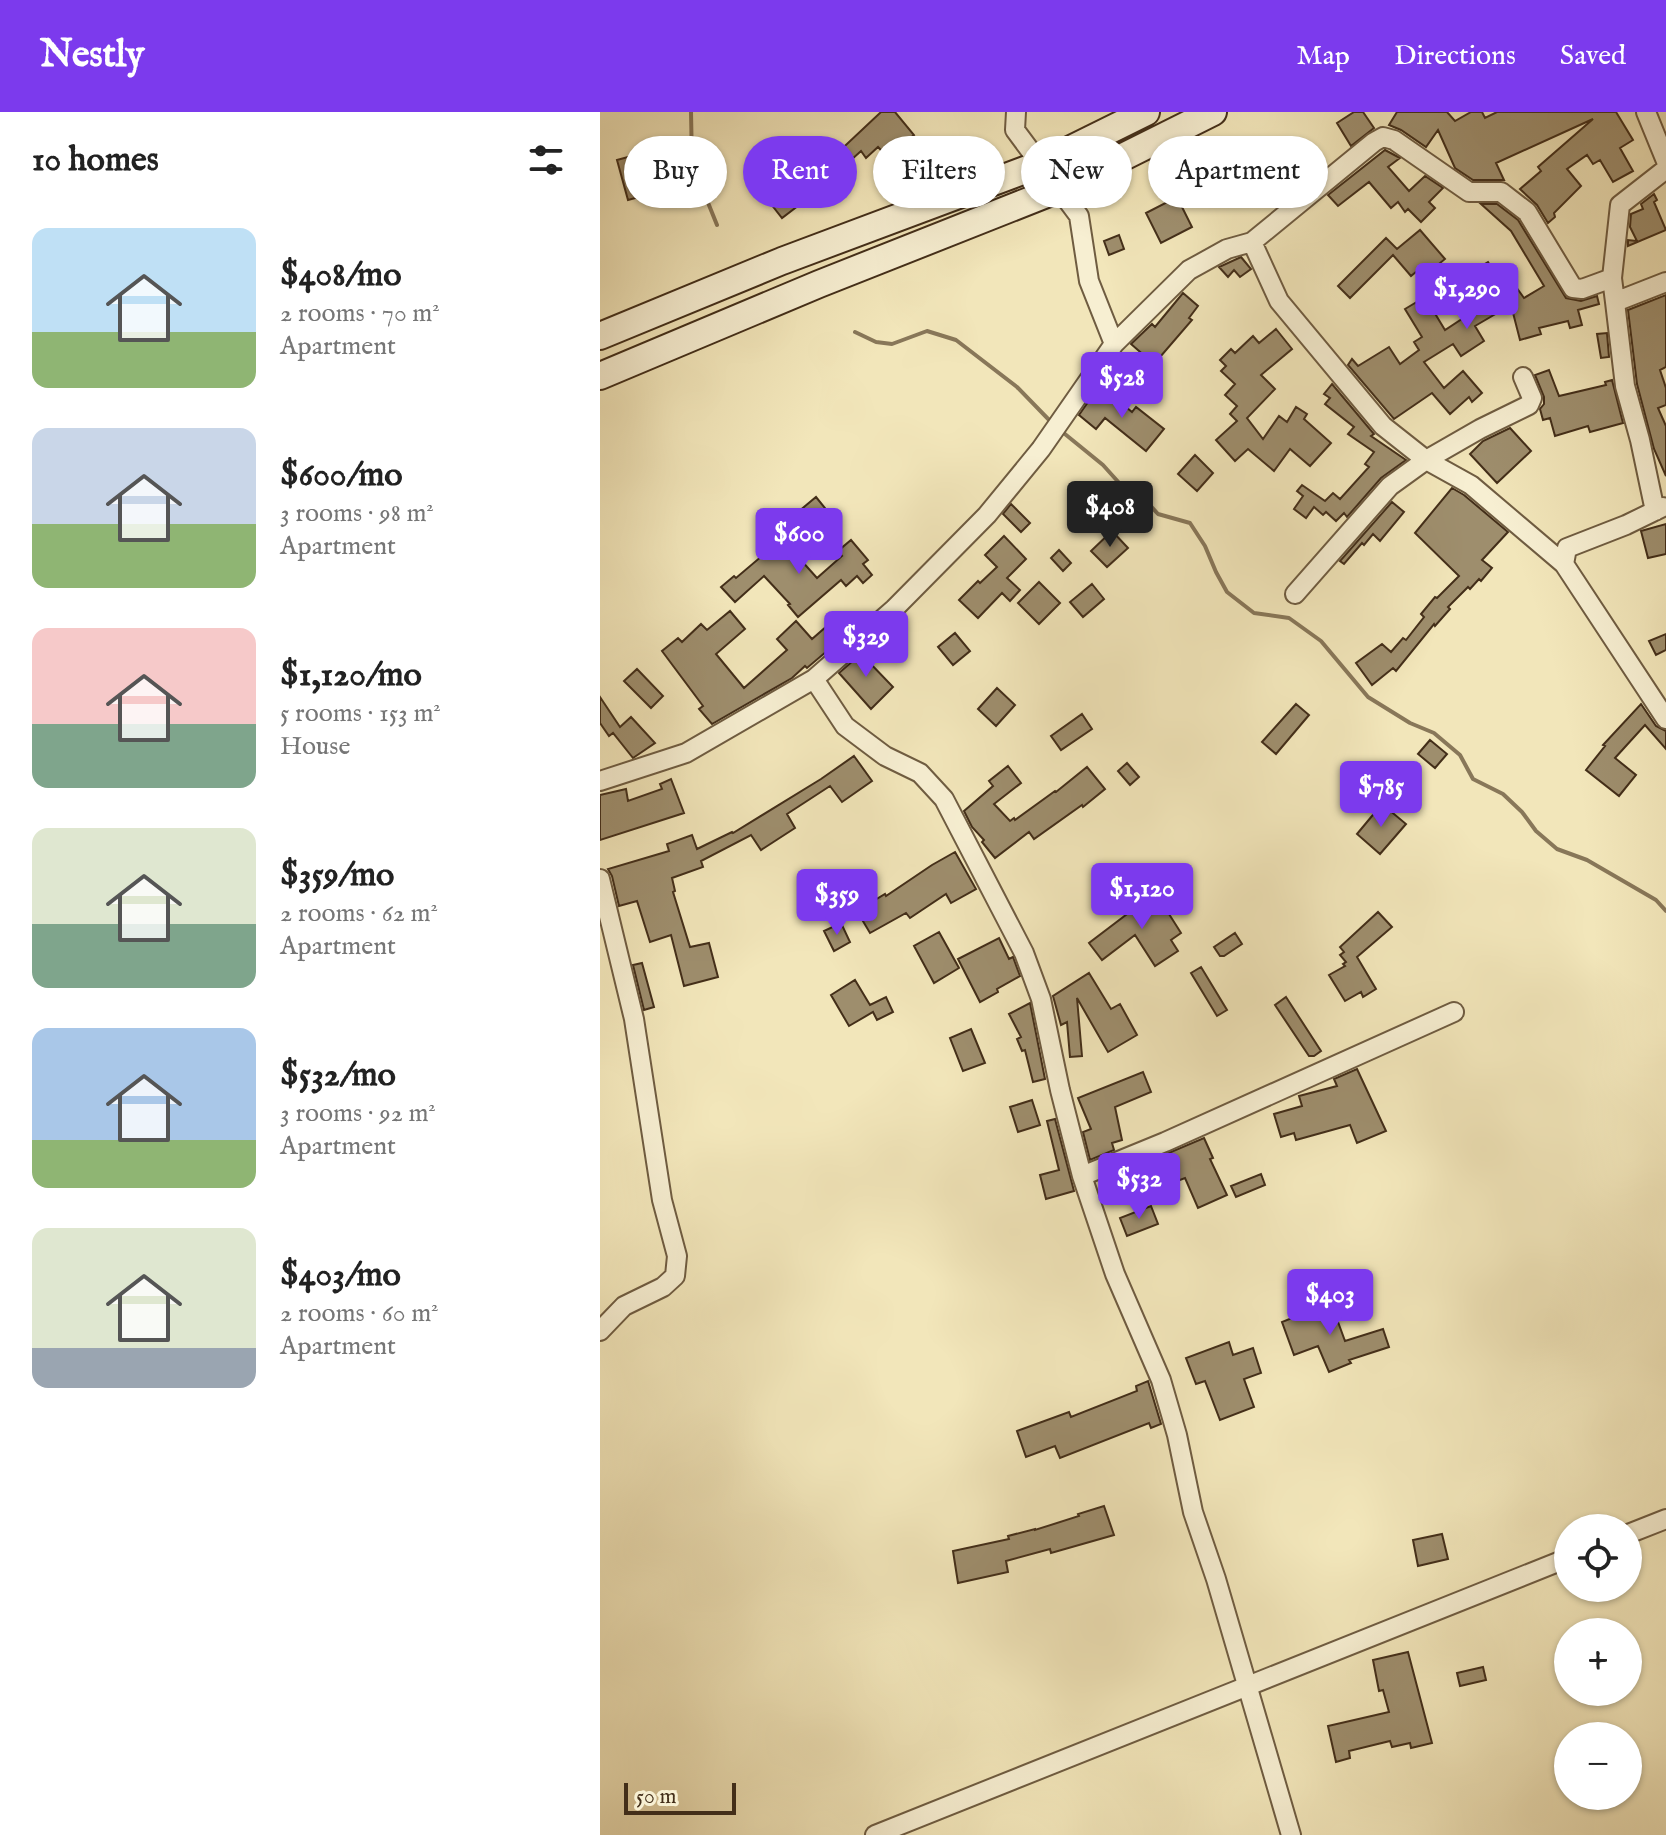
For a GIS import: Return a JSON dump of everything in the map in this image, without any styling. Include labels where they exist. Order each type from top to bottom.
[{"type":"main road","points":[[1098,136],[1146,112]]},
{"type":"main road","points":[[1132,152],[1213,112]]},
{"type":"main road","points":[[600,336],[782,261],[1021,171]]},
{"type":"main road","points":[[600,376],[1021,204]]},
{"type":"street","points":[[1016,112],[1015,130],[1021,138]]},
{"type":"street","points":[[1646,112],[1666,161]]},
{"type":"street","points":[[600,781],[686,753],[814,679],[894,609],[987,515],[1041,449],[1114,344],[1189,270],[1227,249],[1252,242],[1383,137],[1394,140],[1469,192],[1501,192],[1527,212],[1573,288],[1582,289],[1612,278]]},
{"type":"street","points":[[1564,564],[1567,548],[1661,508],[1625,386],[1612,278],[1620,205],[1666,169]]},
{"type":"street","points":[[1073,208],[1079,216],[1089,281],[1114,344]]},
{"type":"street","points":[[1252,242],[1279,301],[1383,426],[1426,460],[1471,485],[1564,564],[1666,719]]},
{"type":"street","points":[[1615,302],[1666,282]]},
{"type":"street","points":[[1295,594],[1390,486],[1426,460],[1529,405],[1532,398],[1523,377]]},
{"type":"street","points":[[814,679],[845,726],[885,756],[920,773],[944,799],[1024,953],[1041,999],[1082,1176],[1115,1274],[1161,1380],[1177,1435],[1193,1512],[1216,1579],[1291,1835]]},
{"type":"street","points":[[600,879],[634,1019],[662,1200],[677,1256],[675,1276],[663,1287],[624,1306],[600,1331]]},
{"type":"street","points":[[1082,1176],[1454,1012]]},
{"type":"street","points":[[1642,1528],[1666,1519]]},
{"type":"street","points":[[875,1835],[1554,1564]]},
{"type":"building","points":[[881,112],[895,112],[914,135],[873,136],[873,152],[866,158],[861,151],[857,155],[855,136]]},
{"type":"building","points":[[1354,112],[1363,112],[1374,128],[1351,146],[1337,123]]},
{"type":"building","points":[[1397,112],[1447,112],[1455,121],[1471,112],[1482,112],[1485,118],[1497,112],[1616,112],[1633,140],[1620,148],[1633,171],[1613,182],[1600,160],[1593,164],[1587,155],[1567,169],[1581,186],[1548,223],[1537,205],[1520,189],[1541,171],[1538,167],[1593,119],[1496,163],[1504,180],[1473,180],[1455,168],[1438,130],[1426,147],[1389,125]]},
{"type":"building","points":[[1385,150],[1400,158],[1388,167],[1409,191],[1425,176],[1443,188],[1429,202],[1435,208],[1421,222],[1408,209],[1405,212],[1398,202],[1391,208],[1369,182],[1338,206],[1328,195]]},
{"type":"building","points":[[624,158],[624,185],[617,160]]},
{"type":"building","points":[[1654,194],[1657,200],[1654,202],[1666,230],[1628,246],[1628,240],[1637,241],[1630,227],[1631,214],[1643,209],[1641,204]]},
{"type":"building","points":[[1481,204],[1497,204],[1518,220],[1566,298],[1581,301],[1597,296],[1599,304],[1578,310],[1582,325],[1570,328],[1568,321],[1539,328],[1541,334],[1520,340],[1511,305],[1475,326],[1484,341],[1461,356],[1453,344],[1424,362],[1444,388],[1463,371],[1482,393],[1472,402],[1469,397],[1450,414],[1432,393],[1394,419],[1348,365],[1352,359],[1358,366],[1389,347],[1400,364],[1419,350],[1414,342],[1422,337],[1405,309],[1425,297],[1445,330],[1477,309],[1469,294],[1473,292],[1463,277],[1488,262],[1503,286],[1511,280],[1524,298],[1544,286],[1511,231]]},
{"type":"building","points":[[774,208],[795,208],[782,218]]},
{"type":"building","points":[[1156,208],[1182,208],[1192,227],[1161,243],[1146,213]]},
{"type":"building","points":[[1420,230],[1445,259],[1423,277],[1417,271],[1411,276],[1393,255],[1350,298],[1338,286],[1386,238],[1397,249]]},
{"type":"building","points":[[1119,235],[1124,249],[1109,255],[1104,241]]},
{"type":"building","points":[[1241,257],[1251,269],[1240,277],[1234,270],[1228,277],[1219,267]]},
{"type":"building","points":[[1183,293],[1198,306],[1189,318],[1192,320],[1154,364],[1131,344],[1152,324],[1155,327]]},
{"type":"building","points":[[1666,295],[1666,367],[1660,370],[1666,388],[1666,405],[1658,408],[1666,426],[1666,476],[1654,449],[1637,384],[1628,310]]},
{"type":"building","points":[[1276,329],[1292,349],[1261,375],[1275,389],[1247,418],[1263,439],[1279,416],[1287,422],[1296,407],[1307,414],[1304,419],[1331,443],[1310,466],[1290,449],[1274,471],[1248,449],[1235,461],[1216,440],[1237,421],[1230,414],[1237,406],[1225,395],[1235,384],[1221,371],[1226,366],[1220,360],[1231,349],[1235,353],[1253,336],[1259,343]]},
{"type":"building","points":[[1607,333],[1609,357],[1601,358],[1597,334]]},
{"type":"building","points":[[1549,370],[1559,396],[1606,385],[1605,382],[1612,380],[1623,423],[1590,432],[1588,426],[1555,436],[1550,418],[1543,420],[1540,409],[1544,397],[1535,375]]},
{"type":"building","points":[[1332,384],[1374,434],[1371,436],[1406,460],[1381,478],[1347,517],[1344,513],[1336,521],[1314,507],[1306,518],[1294,509],[1303,496],[1297,491],[1302,485],[1325,501],[1333,493],[1340,499],[1369,467],[1365,464],[1374,452],[1348,434],[1354,427],[1325,404],[1330,398],[1324,394]]},
{"type":"building","points":[[1109,393],[1132,412],[1136,407],[1164,429],[1146,451],[1105,418],[1096,429],[1079,415],[1093,395],[1103,402]]},
{"type":"building","points":[[1510,428],[1531,451],[1497,483],[1470,454],[1483,441]]},
{"type":"building","points":[[1195,455],[1213,473],[1197,491],[1178,474]]},
{"type":"building","points":[[1452,488],[1508,532],[1482,560],[1492,568],[1481,581],[1479,579],[1470,589],[1468,587],[1448,607],[1450,609],[1396,671],[1393,668],[1372,685],[1356,663],[1382,644],[1391,652],[1403,638],[1406,640],[1435,597],[1459,576],[1415,533]]},
{"type":"building","points":[[816,497],[825,508],[789,538],[780,527]]},
{"type":"building","points":[[1392,502],[1404,512],[1380,541],[1373,534],[1344,564],[1340,561]]},
{"type":"building","points":[[1011,504],[1030,523],[1021,532],[1003,514]]},
{"type":"building","points":[[1666,524],[1666,554],[1648,558],[1641,531]]},
{"type":"building","points":[[1112,531],[1128,548],[1107,567],[1091,551]]},
{"type":"building","points":[[1004,536],[1026,559],[1007,578],[1020,590],[1010,601],[1002,593],[978,618],[959,600],[997,567],[985,555]]},
{"type":"building","points":[[782,539],[817,578],[842,556],[838,551],[851,540],[868,560],[863,564],[872,575],[863,583],[857,576],[846,586],[841,580],[798,617],[764,576],[735,602],[721,587]]},
{"type":"building","points":[[1059,550],[1071,563],[1063,571],[1051,558]]},
{"type":"building","points":[[1039,582],[1060,603],[1039,624],[1018,603]]},
{"type":"building","points":[[1092,584],[1104,599],[1083,617],[1070,602]]},
{"type":"building","points":[[730,611],[745,629],[716,654],[744,688],[787,650],[777,639],[796,621],[812,639],[827,626],[832,632],[846,621],[853,629],[807,668],[805,666],[792,678],[712,724],[699,709],[703,706],[662,651],[678,638],[682,642],[701,624],[707,630]]},
{"type":"building","points":[[955,633],[970,651],[953,665],[938,647]]},
{"type":"building","points":[[1666,634],[1666,650],[1656,655],[1649,641]]},
{"type":"building","points":[[870,646],[876,652],[867,660],[893,687],[871,709],[839,673]]},
{"type":"building","points":[[637,669],[663,696],[651,708],[624,681]]},
{"type":"building","points":[[997,688],[1015,705],[996,726],[978,709]]},
{"type":"building","points":[[600,697],[620,727],[631,717],[655,743],[633,758],[613,733],[609,736],[600,723]]},
{"type":"building","points":[[1296,704],[1309,715],[1276,754],[1262,742]]},
{"type":"building","points":[[1641,704],[1656,726],[1666,731],[1666,749],[1645,725],[1615,758],[1636,775],[1619,796],[1586,770],[1603,745]]},
{"type":"building","points":[[1082,714],[1092,729],[1061,750],[1051,736]]},
{"type":"building","points":[[1430,740],[1447,754],[1435,768],[1418,754]]},
{"type":"building","points":[[854,756],[872,781],[842,802],[830,786],[787,814],[795,828],[761,850],[751,835],[701,861],[703,867],[672,878],[673,892],[690,947],[709,943],[718,977],[684,986],[671,935],[650,942],[637,901],[619,906],[608,869],[669,851],[667,844],[692,835],[697,849],[733,833]]},
{"type":"building","points":[[1127,763],[1139,777],[1130,785],[1118,771]]},
{"type":"building","points":[[1008,766],[1021,783],[994,804],[1010,821],[1056,792],[1087,767],[1105,789],[1034,839],[1029,832],[995,858],[964,811],[993,786],[989,781]]},
{"type":"building","points":[[671,779],[684,813],[600,840],[600,795],[626,789],[628,801],[662,789],[660,784]]},
{"type":"building","points":[[1382,804],[1406,824],[1380,854],[1357,834]]},
{"type":"building","points":[[955,852],[976,889],[951,903],[946,894],[910,918],[906,913],[870,933],[857,911]]},
{"type":"building","points":[[1151,892],[1181,933],[1171,940],[1178,951],[1155,966],[1135,935],[1102,960],[1089,943]]},
{"type":"building","points":[[1378,912],[1392,927],[1357,957],[1376,989],[1363,997],[1361,992],[1345,1001],[1329,975],[1345,966],[1343,964],[1346,962],[1340,955],[1344,952],[1340,947]]},
{"type":"building","points":[[841,923],[850,942],[834,951],[824,931]]},
{"type":"building","points":[[939,932],[959,968],[934,983],[914,946]]},
{"type":"building","points":[[1235,933],[1242,944],[1220,956],[1214,947]]},
{"type":"building","points":[[999,938],[1009,959],[1013,957],[1020,976],[980,1002],[958,959]]},
{"type":"building","points":[[642,963],[654,1007],[644,1010],[633,965]]},
{"type":"building","points":[[1201,967],[1227,1010],[1217,1016],[1191,973]]},
{"type":"building","points":[[1089,973],[1111,1009],[1120,1004],[1137,1035],[1108,1052],[1077,998],[1082,1056],[1070,1057],[1067,1022],[1061,1025],[1053,996]]},
{"type":"building","points":[[855,980],[870,1005],[886,997],[893,1012],[877,1020],[873,1012],[849,1026],[831,995]]},
{"type":"building","points":[[1286,997],[1321,1051],[1314,1056],[1309,1056],[1275,1005]]},
{"type":"building","points":[[1030,1003],[1045,1079],[1033,1082],[1025,1050],[1022,1051],[1017,1039],[1021,1037],[1009,1014]]},
{"type":"building","points":[[971,1029],[985,1063],[963,1071],[950,1038]]},
{"type":"building","points":[[1357,1069],[1386,1131],[1357,1143],[1350,1125],[1296,1140],[1294,1133],[1281,1137],[1274,1114],[1302,1106],[1299,1096],[1337,1086],[1334,1079]]},
{"type":"building","points":[[1143,1072],[1151,1092],[1115,1107],[1122,1140],[1112,1143],[1114,1150],[1090,1160],[1083,1132],[1091,1129],[1078,1098]]},
{"type":"building","points":[[1032,1100],[1040,1125],[1018,1132],[1010,1107]]},
{"type":"building","points":[[1055,1119],[1074,1191],[1046,1199],[1040,1175],[1059,1170],[1047,1121]]},
{"type":"building","points":[[1204,1138],[1227,1195],[1198,1208],[1185,1178],[1151,1191],[1145,1177],[1104,1192],[1100,1182]]},
{"type":"building","points":[[1261,1174],[1265,1185],[1236,1197],[1231,1186]]},
{"type":"building","points":[[1151,1206],[1158,1224],[1127,1236],[1120,1218]]},
{"type":"building","points":[[1330,1300],[1345,1341],[1383,1329],[1389,1347],[1349,1360],[1351,1363],[1329,1372],[1318,1346],[1294,1355],[1282,1322]]},
{"type":"building","points":[[1229,1342],[1233,1355],[1253,1348],[1261,1373],[1244,1379],[1254,1407],[1220,1420],[1205,1381],[1196,1384],[1186,1358]]},
{"type":"building","points":[[1148,1381],[1161,1424],[1151,1428],[1149,1423],[1060,1458],[1055,1446],[1026,1457],[1017,1431],[1069,1412],[1071,1417],[1137,1391],[1136,1386]]},
{"type":"building","points":[[1104,1506],[1114,1535],[1051,1553],[1050,1549],[1006,1561],[1008,1572],[958,1583],[953,1551],[1009,1539],[1008,1536]]},
{"type":"building","points":[[1442,1534],[1448,1559],[1418,1566],[1413,1540]]},
{"type":"building","points":[[1408,1652],[1432,1743],[1411,1748],[1410,1743],[1392,1747],[1390,1741],[1349,1751],[1350,1758],[1336,1762],[1328,1726],[1389,1712],[1383,1690],[1379,1691],[1373,1660]]},
{"type":"building","points":[[1483,1667],[1486,1680],[1460,1686],[1457,1673]]},
{"type":"waterway","points":[[691,112],[692,163],[717,225]]},
{"type":"waterway","points":[[855,332],[876,342],[892,344],[927,331],[956,340],[1017,387],[1053,424]]},
{"type":"waterway","points":[[1060,430],[1158,514],[1190,523],[1227,592],[1254,613],[1289,618],[1321,641],[1368,697],[1410,723],[1434,733],[1460,755],[1473,779],[1503,794],[1557,849],[1587,860],[1656,900],[1666,911]]}]
